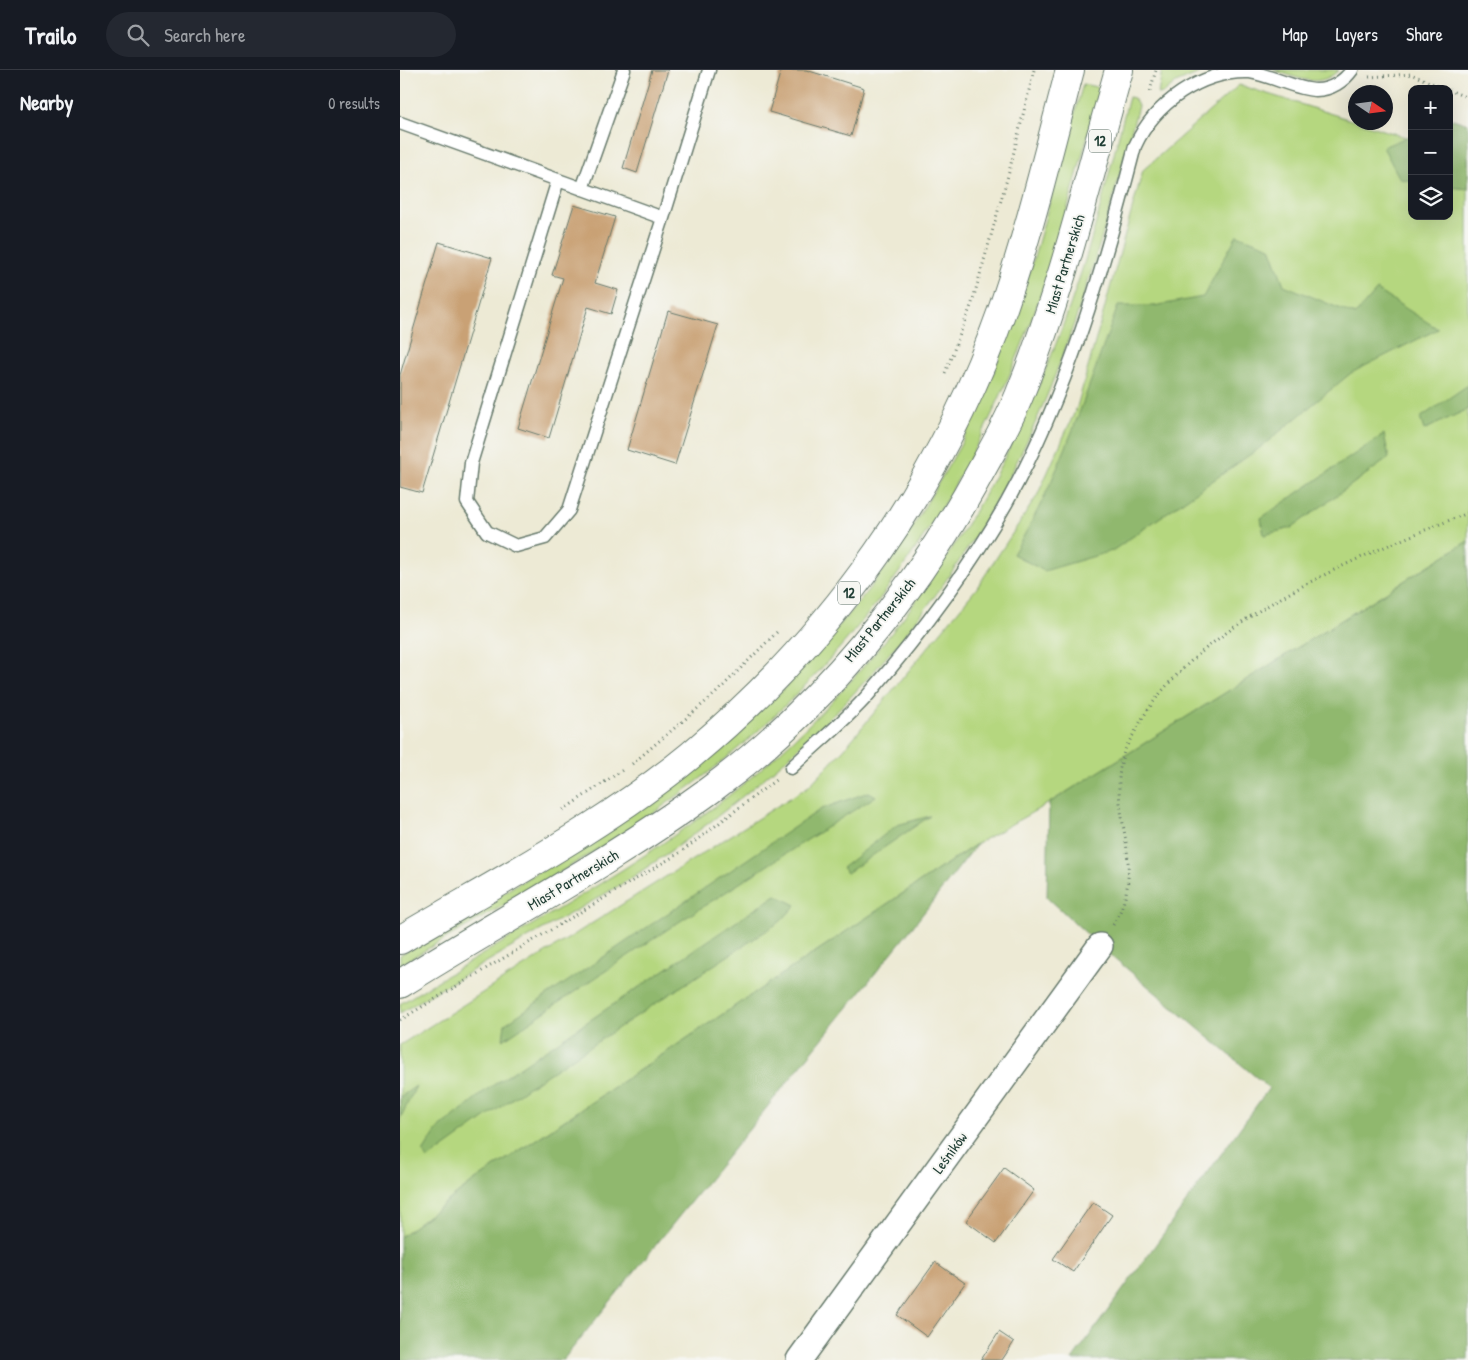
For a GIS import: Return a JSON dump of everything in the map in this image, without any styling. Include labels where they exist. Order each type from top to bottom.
[{"type":"main road","name":"12","points":[[400,940],[593,824],[689,756],[764,690],[830,618],[892,533],[917,495],[961,412],[1002,308],[1070,70]]},
{"type":"main road","name":"Miast Partnerskich","points":[[400,984],[611,858],[711,789],[772,739],[800,712],[879,626],[963,504],[1018,399],[1062,276],[1119,70]]},
{"type":"street","name":"Leśników","points":[[799,1360],[1100,946]]},
{"type":"lane","points":[[582,189],[624,70]]},
{"type":"lane","points":[[558,180],[471,463],[467,502],[487,532],[516,546],[545,538],[569,510],[709,70]]},
{"type":"lane","points":[[791,768],[867,696],[951,589],[1007,502],[1043,427],[1081,331],[1141,134],[1165,103],[1188,86],[1231,70],[1251,72],[1316,90],[1333,86],[1351,71]]},
{"type":"lane","points":[[400,123],[663,218]]},
{"type":"path","points":[[945,374],[972,303],[1009,172],[1034,70]]},
{"type":"path","points":[[1150,92],[1156,70]]},
{"type":"path","points":[[1351,71],[1360,78],[1410,74],[1436,85]]},
{"type":"path","points":[[1453,92],[1468,98]]},
{"type":"path","points":[[1100,946],[1118,916],[1128,890],[1129,854],[1119,789],[1124,754],[1149,706],[1182,668],[1268,604],[1399,540],[1468,513]]},
{"type":"path","points":[[561,811],[632,764],[716,692],[783,626]]},
{"type":"path","points":[[400,1020],[681,852],[791,768]]},
{"type":"green space","points":[[1162,70],[1206,70],[1176,83],[1164,93],[1158,94]]},
{"type":"green space","points":[[1273,70],[1339,70],[1331,76],[1315,81]]},
{"type":"green space","points":[[1083,84],[1101,88],[1054,254],[1036,308],[1010,375],[979,439],[945,502],[907,561],[865,618],[818,671],[768,722],[713,769],[676,797],[560,872],[400,965],[400,955],[607,830],[743,726],[782,691],[850,613],[886,567],[912,528],[960,446],[995,369],[1031,268]]},
{"type":"green space","points":[[1239,85],[1348,119],[1348,130],[1383,130],[1408,138],[1408,220],[1453,220],[1453,152],[1468,157],[1468,541],[1049,803],[978,843],[477,1179],[400,1237],[400,1045],[809,786],[845,748],[976,589],[1037,496],[1077,407],[1143,170]]},
{"type":"green space","points":[[1129,97],[1134,98],[1138,106],[1118,180],[1097,254],[1046,398],[1012,471],[973,540],[929,604],[880,664],[827,721],[769,774],[708,824],[619,886],[400,1013],[400,1004],[586,892],[695,821],[761,769],[822,712],[878,650],[928,583],[974,513],[1014,440],[1048,364],[1085,262]]},
{"type":"green space","points":[[1453,119],[1468,124],[1468,189],[1453,187]]},
{"type":"green space","points":[[1408,137],[1408,180],[1400,179],[1383,147]]},
{"type":"green space","points":[[1237,235],[1270,247],[1284,285],[1355,315],[1377,290],[1438,329],[1351,373],[1261,447],[1112,551],[1044,571],[1013,554],[1030,525],[1059,464],[1118,306],[1154,306],[1203,297]]},
{"type":"green space","points":[[1468,385],[1468,409],[1424,430],[1420,418]]},
{"type":"green space","points":[[1384,434],[1389,458],[1291,528],[1264,535],[1261,518]]},
{"type":"green space","points":[[1468,541],[1468,1360],[1072,1360],[1269,1088],[1100,946],[1047,897],[1049,803]]},
{"type":"green space","points":[[869,792],[876,796],[668,929],[503,1040],[505,1024],[821,809]]},
{"type":"green space","points":[[930,816],[847,873],[842,868],[897,825]]},
{"type":"green space","points":[[978,843],[911,929],[563,1360],[400,1360],[400,1237],[477,1179]]},
{"type":"green space","points":[[776,895],[796,905],[781,921],[527,1088],[428,1159],[423,1152],[437,1130],[486,1090]]},
{"type":"green space","points":[[416,1086],[400,1119],[400,1097]]},
{"type":"building","points":[[652,70],[668,70],[637,173],[623,168]]},
{"type":"building","points":[[781,70],[806,70],[864,88],[851,136],[769,112]]},
{"type":"building","points":[[574,205],[615,217],[595,283],[618,290],[611,314],[588,307],[549,438],[518,428],[563,278],[552,275]]},
{"type":"building","points":[[439,242],[492,258],[422,493],[400,487],[400,375]]},
{"type":"building","points":[[668,311],[718,325],[675,465],[627,450]]},
{"type":"building","points":[[1004,1168],[1034,1190],[996,1243],[966,1221]]},
{"type":"building","points":[[1093,1202],[1112,1215],[1073,1272],[1053,1259]]},
{"type":"building","points":[[935,1262],[965,1283],[927,1337],[897,1315]]},
{"type":"building","points":[[999,1332],[1014,1342],[1002,1360],[981,1360]]}]
